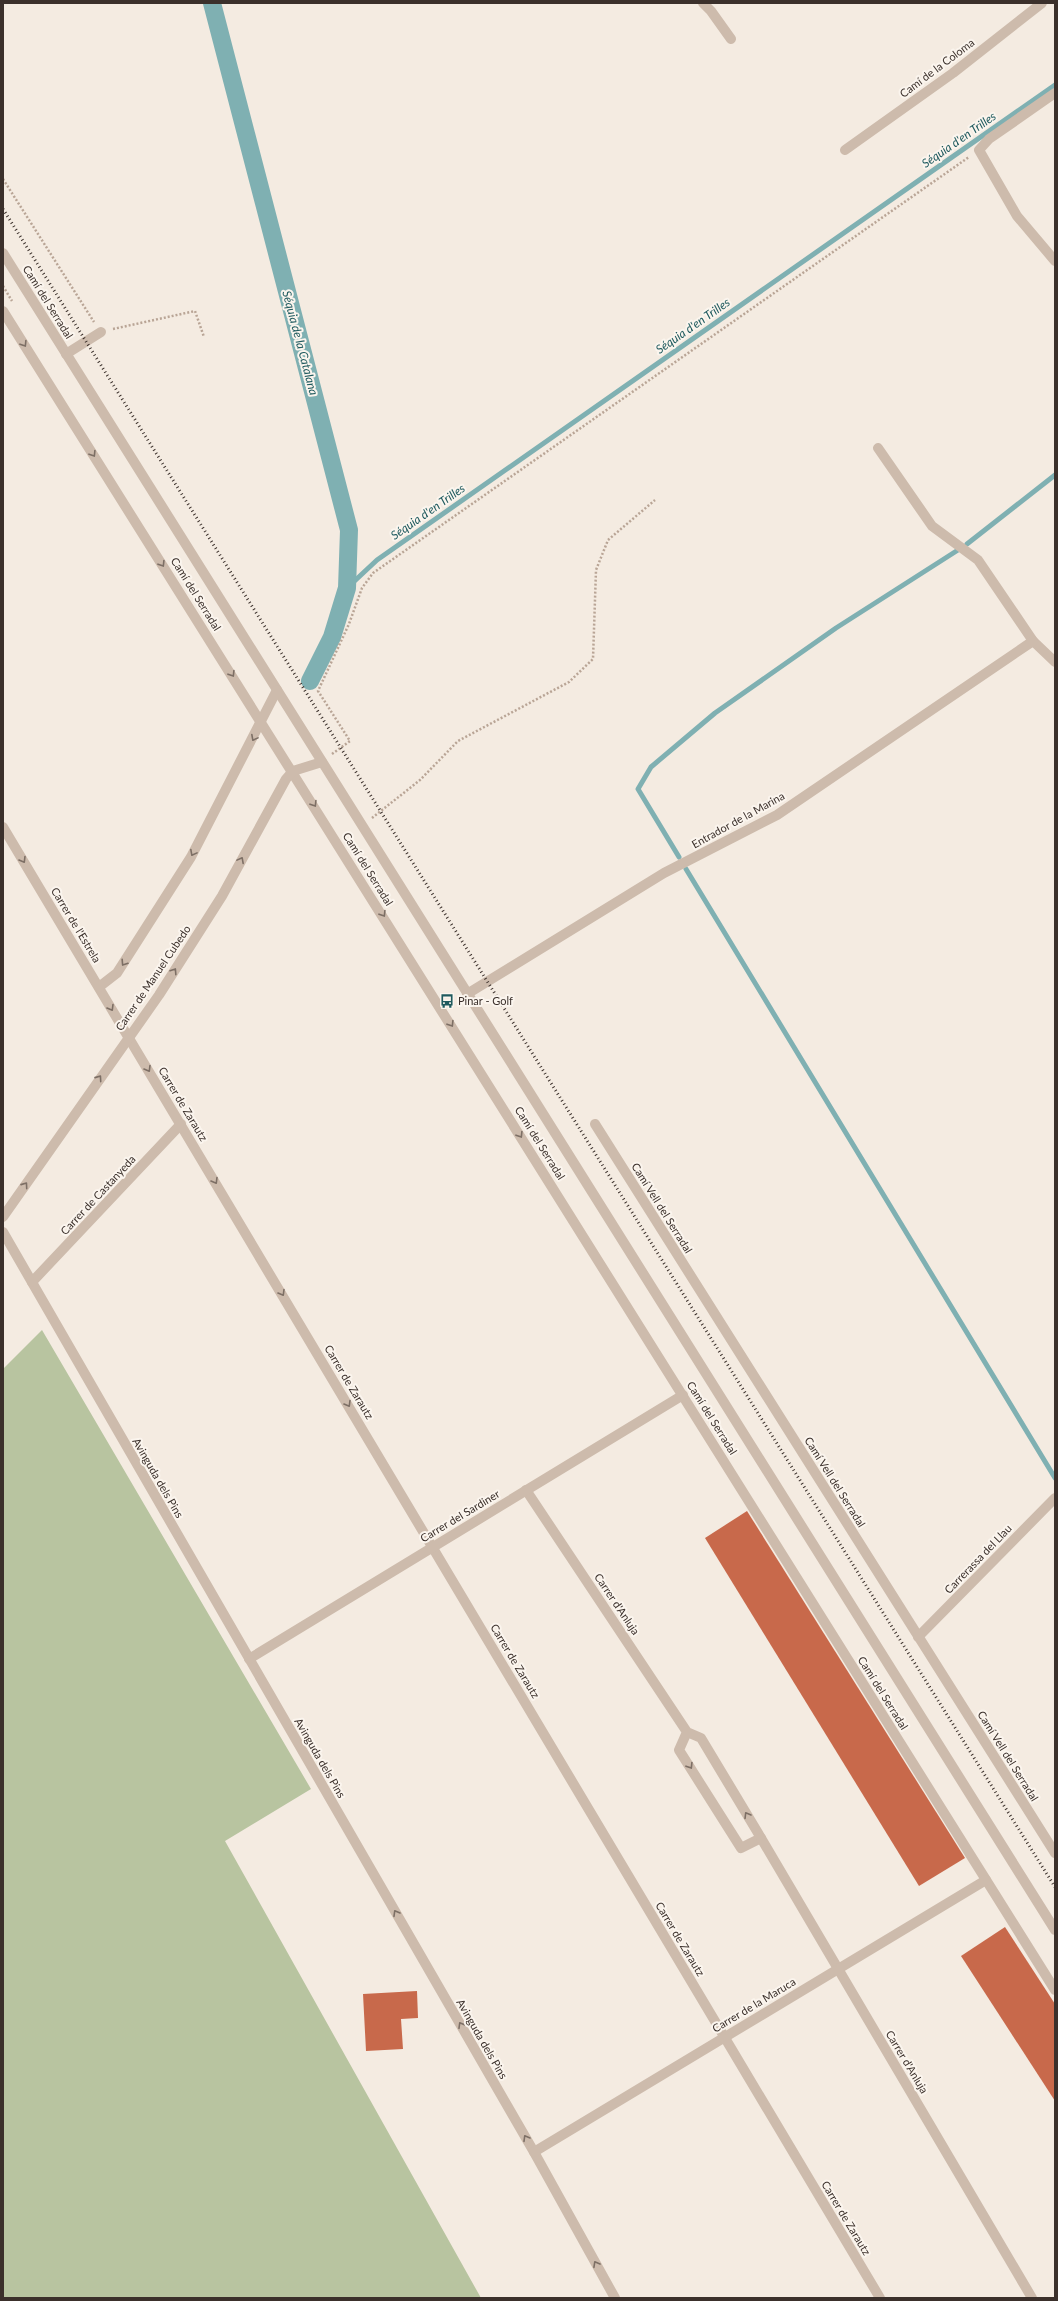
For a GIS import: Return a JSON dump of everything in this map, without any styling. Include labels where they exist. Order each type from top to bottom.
[{"type":"street","points":[[703,3],[712,11],[732,39]]},
{"type":"street","name":"Camí de la Coloma","points":[[845,150],[953,73],[1042,3]]},
{"type":"street","points":[[1055,93],[989,139],[979,150],[1017,216],[1055,261]]},
{"type":"street","name":"Camí del Serradal","points":[[3,253],[1055,1930]]},
{"type":"street","name":"Camí del Serradal","points":[[3,311],[293,771],[1055,1990]]},
{"type":"street","points":[[66,354],[101,332]]},
{"type":"street","points":[[878,448],[932,526],[978,560],[1033,641],[1055,662]]},
{"type":"street","name":"Entrador de la Marina","points":[[467,994],[664,873],[777,815],[1033,641]]},
{"type":"street","points":[[99,987],[117,973],[191,857],[262,722],[277,690]]},
{"type":"street","points":[[293,771],[322,762]]},
{"type":"street","name":"Carrer de Manuel Cubedo","points":[[3,1217],[128,1036],[159,995],[222,896],[286,778],[293,771]]},
{"type":"street","name":"Carrer de l'Estrela","points":[[3,827],[128,1036]]},
{"type":"street","name":"Carrer de Zarautz","points":[[128,1036],[880,2298]]},
{"type":"street","name":"Carrer de Castanyeda","points":[[32,1282],[181,1124]]},
{"type":"street","name":"Camí Vell del Serradal","points":[[595,1124],[1055,1853]]},
{"type":"street","name":"Avinguda dels Pins","points":[[3,1232],[534,2152],[615,2298]]},
{"type":"street","name":"Carrer del Sardiner","points":[[249,1658],[683,1395]]},
{"type":"street","name":"Carrer d'Anluja","points":[[526,1490],[687,1732],[701,1738],[1032,2298]]},
{"type":"street","name":"Carrerassa del Llau","points":[[918,1637],[1055,1498]]},
{"type":"street","points":[[687,1732],[679,1750],[741,1848],[761,1838]]},
{"type":"street","name":"Carrer de la Maruca","points":[[534,2152],[986,1880]]},
{"type":"path","points":[[322,762],[350,741],[318,690],[349,624],[362,588],[373,573],[979,150]]},
{"type":"path","points":[[3,179],[101,332],[195,311],[204,337]]},
{"type":"path","points":[[362,826],[420,780],[458,741],[569,682],[593,659],[596,570],[608,540],[655,500]]},
{"type":"green space","points":[[42,1330],[311,1789],[225,1841],[481,2298],[3,2298],[3,1369]]},
{"type":"building","points":[[747,1511],[965,1858],[919,1886],[705,1538]]},
{"type":"building","points":[[1005,1927],[1055,2004],[1055,2101],[961,1956]]},
{"type":"building","points":[[417,1991],[418,2018],[401,2019],[403,2049],[366,2051],[363,1994]]},
{"type":"waterway","name":"Séquia de la Catalana","points":[[212,3],[349,530],[347,588],[332,637],[310,681]]},
{"type":"waterway","name":"Séquia d'en Trilles","points":[[347,588],[377,560],[1055,85]]},
{"type":"waterway","points":[[967,544],[1055,475]]},
{"type":"waterway","points":[[679,857],[638,789],[651,767],[715,713],[836,628],[958,550]]},
{"type":"waterway","points":[[686,869],[1055,1478]]},
{"type":"railway","points":[[3,209],[1055,1887]]},
{"type":"place","name":"Pinar - Golf","points":[[447,1001]]}]
